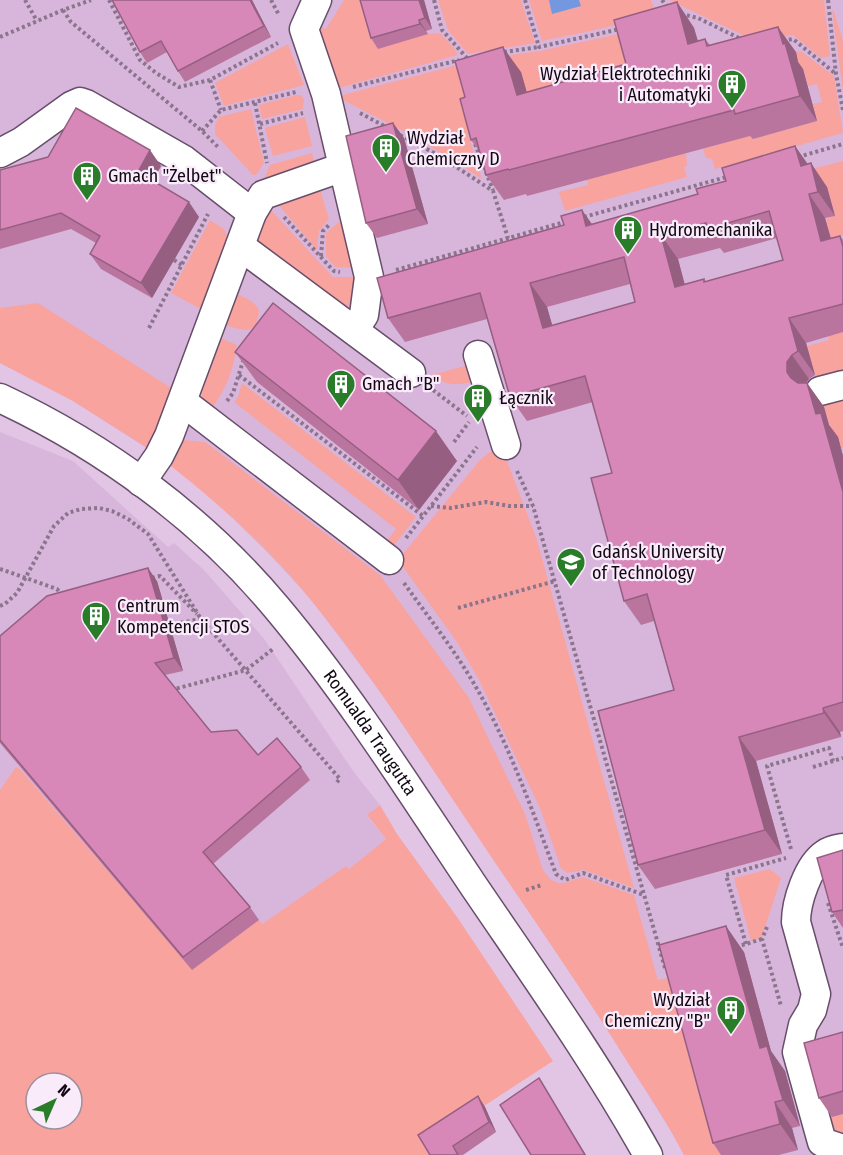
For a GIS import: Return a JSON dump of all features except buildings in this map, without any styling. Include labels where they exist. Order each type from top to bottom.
[{"type":"street","points":[[317,0],[304,29],[318,103],[343,167],[369,277],[364,315],[354,330]]},
{"type":"street","points":[[0,153],[21,142],[80,102],[184,160],[252,213]]},
{"type":"street","points":[[141,482],[159,456],[183,402],[252,213],[262,195],[343,167]]},
{"type":"street","points":[[240,246],[411,373]]},
{"type":"street","points":[[477,355],[506,445]]},
{"type":"street","name":"Romualda Traugutta","points":[[0,398],[104,455],[141,482],[209,537],[276,606],[359,714],[570,1025],[648,1155]]},
{"type":"street","points":[[183,402],[389,560]]},
{"type":"street","points":[[843,848],[824,855],[814,864],[796,912],[796,922],[816,994],[812,1010],[802,1025],[797,1052],[822,1142],[843,1149]]},
{"type":"path","points":[[25,0],[37,21]]},
{"type":"path","points":[[0,37],[91,0]]},
{"type":"path","points":[[109,0],[140,60],[179,87],[210,80],[304,29]]},
{"type":"path","points":[[434,0],[442,30],[465,58],[465,67]]},
{"type":"path","points":[[525,0],[540,47]]},
{"type":"path","points":[[662,0],[669,9],[698,18],[749,43]]},
{"type":"path","points":[[828,0],[836,75],[843,110]]},
{"type":"path","points":[[662,15],[669,9]]},
{"type":"path","points":[[63,10],[70,22],[202,131],[221,110],[310,88],[318,103],[438,155],[493,191]]},
{"type":"path","points":[[498,53],[540,47],[621,29]]},
{"type":"path","points":[[782,41],[793,39],[836,75]]},
{"type":"path","points":[[260,124],[318,103],[477,56]]},
{"type":"path","points":[[210,80],[221,110]]},
{"type":"path","points":[[255,103],[268,162],[264,170]]},
{"type":"path","points":[[475,143],[508,238]]},
{"type":"path","points":[[787,160],[843,144]]},
{"type":"path","points":[[369,277],[731,175]]},
{"type":"path","points":[[149,328],[206,219]]},
{"type":"path","points":[[321,257],[322,231],[335,220]]},
{"type":"path","points":[[174,260],[182,265]]},
{"type":"path","points":[[233,393],[248,348]]},
{"type":"path","points":[[411,373],[471,419],[454,442]]},
{"type":"path","points":[[239,375],[423,516]]},
{"type":"path","points":[[408,536],[488,432],[506,445],[533,506],[665,968]]},
{"type":"path","points":[[431,506],[451,508],[486,502],[509,506],[533,506]]},
{"type":"path","points":[[0,606],[17,593],[54,526],[68,513],[81,508],[99,508],[112,511],[128,519],[147,534],[201,619]]},
{"type":"path","points":[[389,560],[475,687],[527,794],[556,874],[565,880],[583,873],[644,895]]},
{"type":"path","points":[[0,569],[57,589],[66,600]]},
{"type":"path","points":[[149,578],[160,576],[201,619],[340,779],[335,784]]},
{"type":"path","points":[[458,608],[555,582]]},
{"type":"path","points":[[169,625],[201,619]]},
{"type":"path","points":[[164,692],[246,670],[275,648]]},
{"type":"path","points":[[791,750],[793,759]]},
{"type":"path","points":[[813,767],[843,758]]},
{"type":"path","points":[[779,843],[788,840]]},
{"type":"path","points":[[746,944],[726,875],[793,856]]},
{"type":"path","points":[[526,890],[542,885]]},
{"type":"path","points":[[826,895],[843,948]]},
{"type":"path","points":[[730,949],[762,939]]},
{"type":"shaded area","name":"Gdańsk University of Technology","points":[[0,0],[843,0],[843,1155],[684,1155],[601,1019],[384,697],[310,598],[210,496],[159,456],[73,401],[0,363]]},
{"type":"shaded area","points":[[344,0],[380,0],[428,34],[440,33],[458,55],[335,89],[318,32],[321,27],[326,29]]},
{"type":"shaded area","points":[[438,0],[521,0],[535,43],[468,54],[448,30]]},
{"type":"shaded area","points":[[529,0],[651,0],[654,8],[647,14],[620,24],[542,41]]},
{"type":"shaded area","points":[[669,0],[824,0],[830,56],[821,58],[793,35],[761,41],[751,39]]},
{"type":"shaded area","points":[[832,11],[834,11],[843,41],[843,91]]},
{"type":"shaded area","points":[[628,32],[651,116],[535,121],[468,61],[540,51]]},
{"type":"shaded area","points":[[288,44],[304,85],[224,106],[215,83]]},
{"type":"shaded area","points":[[795,51],[802,52],[834,76],[843,133],[715,169],[712,159],[706,158],[703,149],[752,135],[753,139],[817,121],[813,104],[822,102],[817,84],[808,86]]},
{"type":"shaded area","points":[[461,64],[468,134],[482,179],[415,137],[339,96]]},
{"type":"shaded area","points":[[301,95],[304,99],[303,109],[262,119],[259,105]]},
{"type":"shaded area","points":[[251,109],[264,163],[256,175],[253,175],[215,134],[215,125],[219,117]]},
{"type":"shaded area","points":[[305,117],[312,146],[273,156],[265,128]]},
{"type":"shaded area","points":[[312,153],[316,169],[261,185],[270,165]]},
{"type":"shaded area","points":[[686,153],[687,166],[684,167],[687,177],[565,211],[559,192],[588,185],[587,179]]},
{"type":"shaded area","points":[[843,161],[843,235],[831,239],[826,219],[835,215],[827,187],[812,169]]},
{"type":"shaded area","points":[[319,186],[329,219],[319,231],[317,250],[275,201]]},
{"type":"shaded area","points":[[268,207],[333,277],[358,277],[352,306],[342,307],[254,241]]},
{"type":"shaded area","points":[[210,220],[224,229],[228,238],[206,308],[199,308],[171,293]]},
{"type":"shaded area","points":[[339,222],[350,223],[357,268],[335,267],[326,256],[326,233]]},
{"type":"shaded area","points":[[237,294],[247,298],[259,310],[256,324],[248,330],[225,325]]},
{"type":"shaded area","points":[[38,303],[176,391],[152,451],[73,401],[0,363],[0,308]]},
{"type":"shaded area","points":[[843,332],[843,375],[817,382],[807,346],[829,340],[828,336]]},
{"type":"shaded area","points":[[221,338],[237,345],[228,380],[210,411],[202,399],[202,392]]},
{"type":"shaded area","points":[[475,363],[480,380],[450,384],[432,375]]},
{"type":"shaded area","points":[[242,383],[416,517],[389,552],[382,547],[396,529],[234,402]]},
{"type":"shaded area","points":[[843,393],[843,448],[841,448],[833,438],[822,399]]},
{"type":"shaded area","points":[[0,432],[73,461],[168,547],[174,543],[205,571],[265,640],[353,771],[380,805],[367,816],[386,839],[349,870],[346,866],[53,1071],[24,1071],[24,1098],[0,1128]]},
{"type":"shaded area","points":[[183,440],[205,442],[380,575],[469,698],[525,814],[543,870],[550,879],[564,883],[583,877],[634,895],[658,980],[678,976],[727,1155],[684,1155],[658,1110],[579,987],[404,727],[335,630],[294,580],[260,544],[224,510],[166,462],[178,442]]},
{"type":"shaded area","points":[[496,447],[502,448],[536,537],[634,888],[583,870],[567,873],[561,868],[540,808],[478,678],[457,642],[398,560],[480,460]]},
{"type":"shaded area","points":[[16,767],[192,969],[259,920],[262,924],[346,866],[349,869],[386,839],[367,815],[380,805],[397,834],[457,917],[553,1061],[424,1145],[431,1155],[0,1155],[0,790]]},
{"type":"shaded area","points":[[770,869],[781,878],[762,937],[751,941],[734,878]]},
{"type":"shaded area","points":[[843,1114],[843,1140],[838,1140],[824,1119]]},
{"type":"water","points":[[549,0],[579,0],[581,6],[552,14]]},
{"type":"place","name":"Wydział Elektrotechniki i Automatyki","points":[[732,110]]},
{"type":"place","name":"Wydział Chemiczny D","points":[[386,174]]},
{"type":"place","name":"Gmach \"Żelbet\"","points":[[87,202]]},
{"type":"place","name":"Hydromechanika","points":[[628,256]]},
{"type":"place","name":"Gmach \"B\"","points":[[341,410]]},
{"type":"place","name":"Łącznik","points":[[478,424]]},
{"type":"place","name":"Gdańsk University of Technology","points":[[571,588]]},
{"type":"place","name":"Centrum Kompetencji STOS","points":[[96,642]]},
{"type":"place","name":"Wydział Chemiczny \"B\"","points":[[731,1036]]}]
